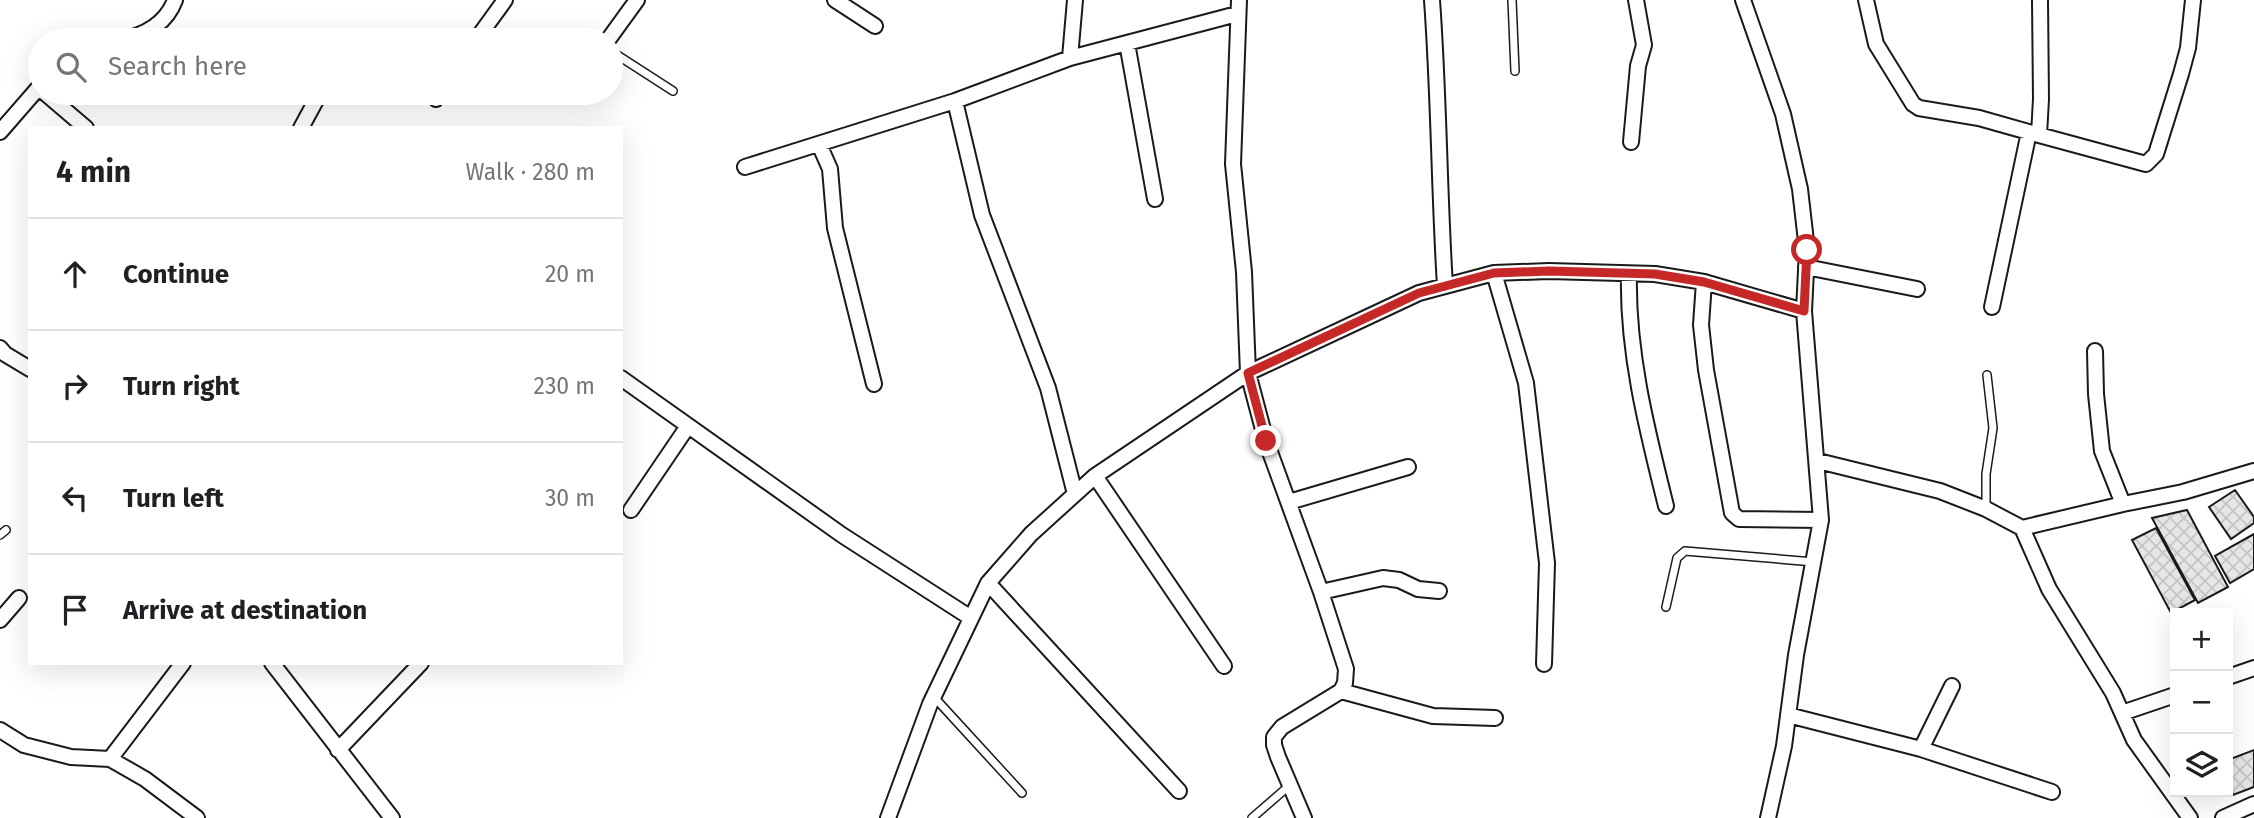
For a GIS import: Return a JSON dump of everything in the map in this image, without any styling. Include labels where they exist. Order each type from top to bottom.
[{"type":"street","points":[[153,28],[167,16],[175,0]]},
{"type":"street","points":[[485,28],[505,0]]},
{"type":"street","points":[[617,28],[637,0]]},
{"type":"street","points":[[835,0],[875,26]]},
{"type":"street","points":[[1070,58],[1075,0]]},
{"type":"street","points":[[1432,0],[1440,125],[1439,189],[1445,286]]},
{"type":"street","points":[[1631,142],[1638,66],[1644,45],[1636,0]]},
{"type":"street","points":[[1744,0],[1783,114],[1798,176],[1807,250],[1804,311],[1821,520],[1768,818]]},
{"type":"street","points":[[1866,0],[1876,44],[1913,104],[1919,108],[1979,118],[2138,164],[2146,164],[2152,160],[2160,144],[2188,48],[2193,0]]},
{"type":"street","points":[[1992,307],[2041,99],[2040,0]]},
{"type":"street","points":[[745,167],[955,101],[1070,58],[1128,43],[1238,7],[1233,164],[1244,272],[1248,373],[1266,441],[1346,669],[1345,683],[1341,691],[1329,700],[1306,710],[1282,727],[1275,737],[1274,744],[1304,818]]},
{"type":"street","points":[[1128,43],[1155,200]]},
{"type":"street","points":[[0,132],[28,100]]},
{"type":"street","points":[[955,101],[982,215],[1048,387],[1075,494]]},
{"type":"street","points":[[59,105],[84,126]]},
{"type":"street","points":[[302,126],[313,105]]},
{"type":"street","points":[[819,144],[830,169],[835,229],[874,384]]},
{"type":"street","points":[[1806,267],[1917,289]]},
{"type":"street","points":[[888,818],[933,696],[988,583],[1031,534],[1095,476],[1248,373],[1419,293],[1494,273],[1549,271],[1655,274],[1704,282],[1804,311]]},
{"type":"street","points":[[1494,273],[1526,383],[1547,564],[1544,664]]},
{"type":"street","points":[[1629,274],[1628,316],[1634,357],[1649,439],[1666,506]]},
{"type":"street","points":[[1704,282],[1701,325],[1706,370],[1732,513],[1739,519],[1821,520]]},
{"type":"street","points":[[0,348],[28,368]]},
{"type":"street","points":[[2095,351],[2102,451],[2123,504]]},
{"type":"street","points":[[623,379],[842,535],[971,618]]},
{"type":"street","points":[[631,510],[688,426]]},
{"type":"street","points":[[1818,461],[1940,491],[1986,509],[2022,528],[2049,589],[2122,713],[2134,740],[2190,818]]},
{"type":"street","points":[[1289,502],[1408,467]]},
{"type":"street","points":[[2022,528],[2183,492],[2254,471]]},
{"type":"street","points":[[1095,476],[1224,666]]},
{"type":"street","points":[[1321,592],[1383,578],[1399,580],[1418,589],[1439,591]]},
{"type":"street","points":[[988,583],[1180,791]]},
{"type":"street","points":[[0,620],[19,598]]},
{"type":"street","points":[[110,759],[181,665]]},
{"type":"street","points":[[274,665],[392,818]]},
{"type":"street","points":[[338,750],[419,665]]},
{"type":"street","points":[[2233,675],[2254,668]]},
{"type":"street","points":[[1920,750],[1952,686]]},
{"type":"street","points":[[1341,691],[1433,716],[1495,718]]},
{"type":"street","points":[[2122,713],[2170,697]]},
{"type":"street","points":[[1788,715],[1920,750],[2052,792]]},
{"type":"street","points":[[0,730],[24,745],[71,757],[110,759],[145,779],[197,818]]},
{"type":"street","points":[[2223,818],[2254,804]]},
{"type":"lane","points":[[1512,0],[1515,71]]},
{"type":"lane","points":[[623,59],[673,91]]},
{"type":"lane","points":[[1986,509],[1986,474],[1993,428],[1987,375]]},
{"type":"lane","points":[[1666,607],[1677,558],[1685,551],[1814,562]]},
{"type":"lane","points":[[933,696],[1022,793]]},
{"type":"lane","points":[[1252,818],[1290,785]]},
{"type":"building","points":[[2235,490],[2254,517],[2254,523],[2231,539],[2209,507]]},
{"type":"building","points":[[2187,510],[2228,587],[2198,603],[2152,518]]},
{"type":"building","points":[[2156,528],[2195,600],[2180,608],[2170,608],[2170,611],[2132,540]]},
{"type":"building","points":[[2254,534],[2254,569],[2230,583],[2215,556]]},
{"type":"building","points":[[2254,750],[2254,787],[2233,795],[2233,758]]},
{"type":"route","points":[[1266,441],[1248,373],[1419,293],[1494,273],[1549,271],[1655,274],[1704,282],[1804,311],[1807,250]]}]
